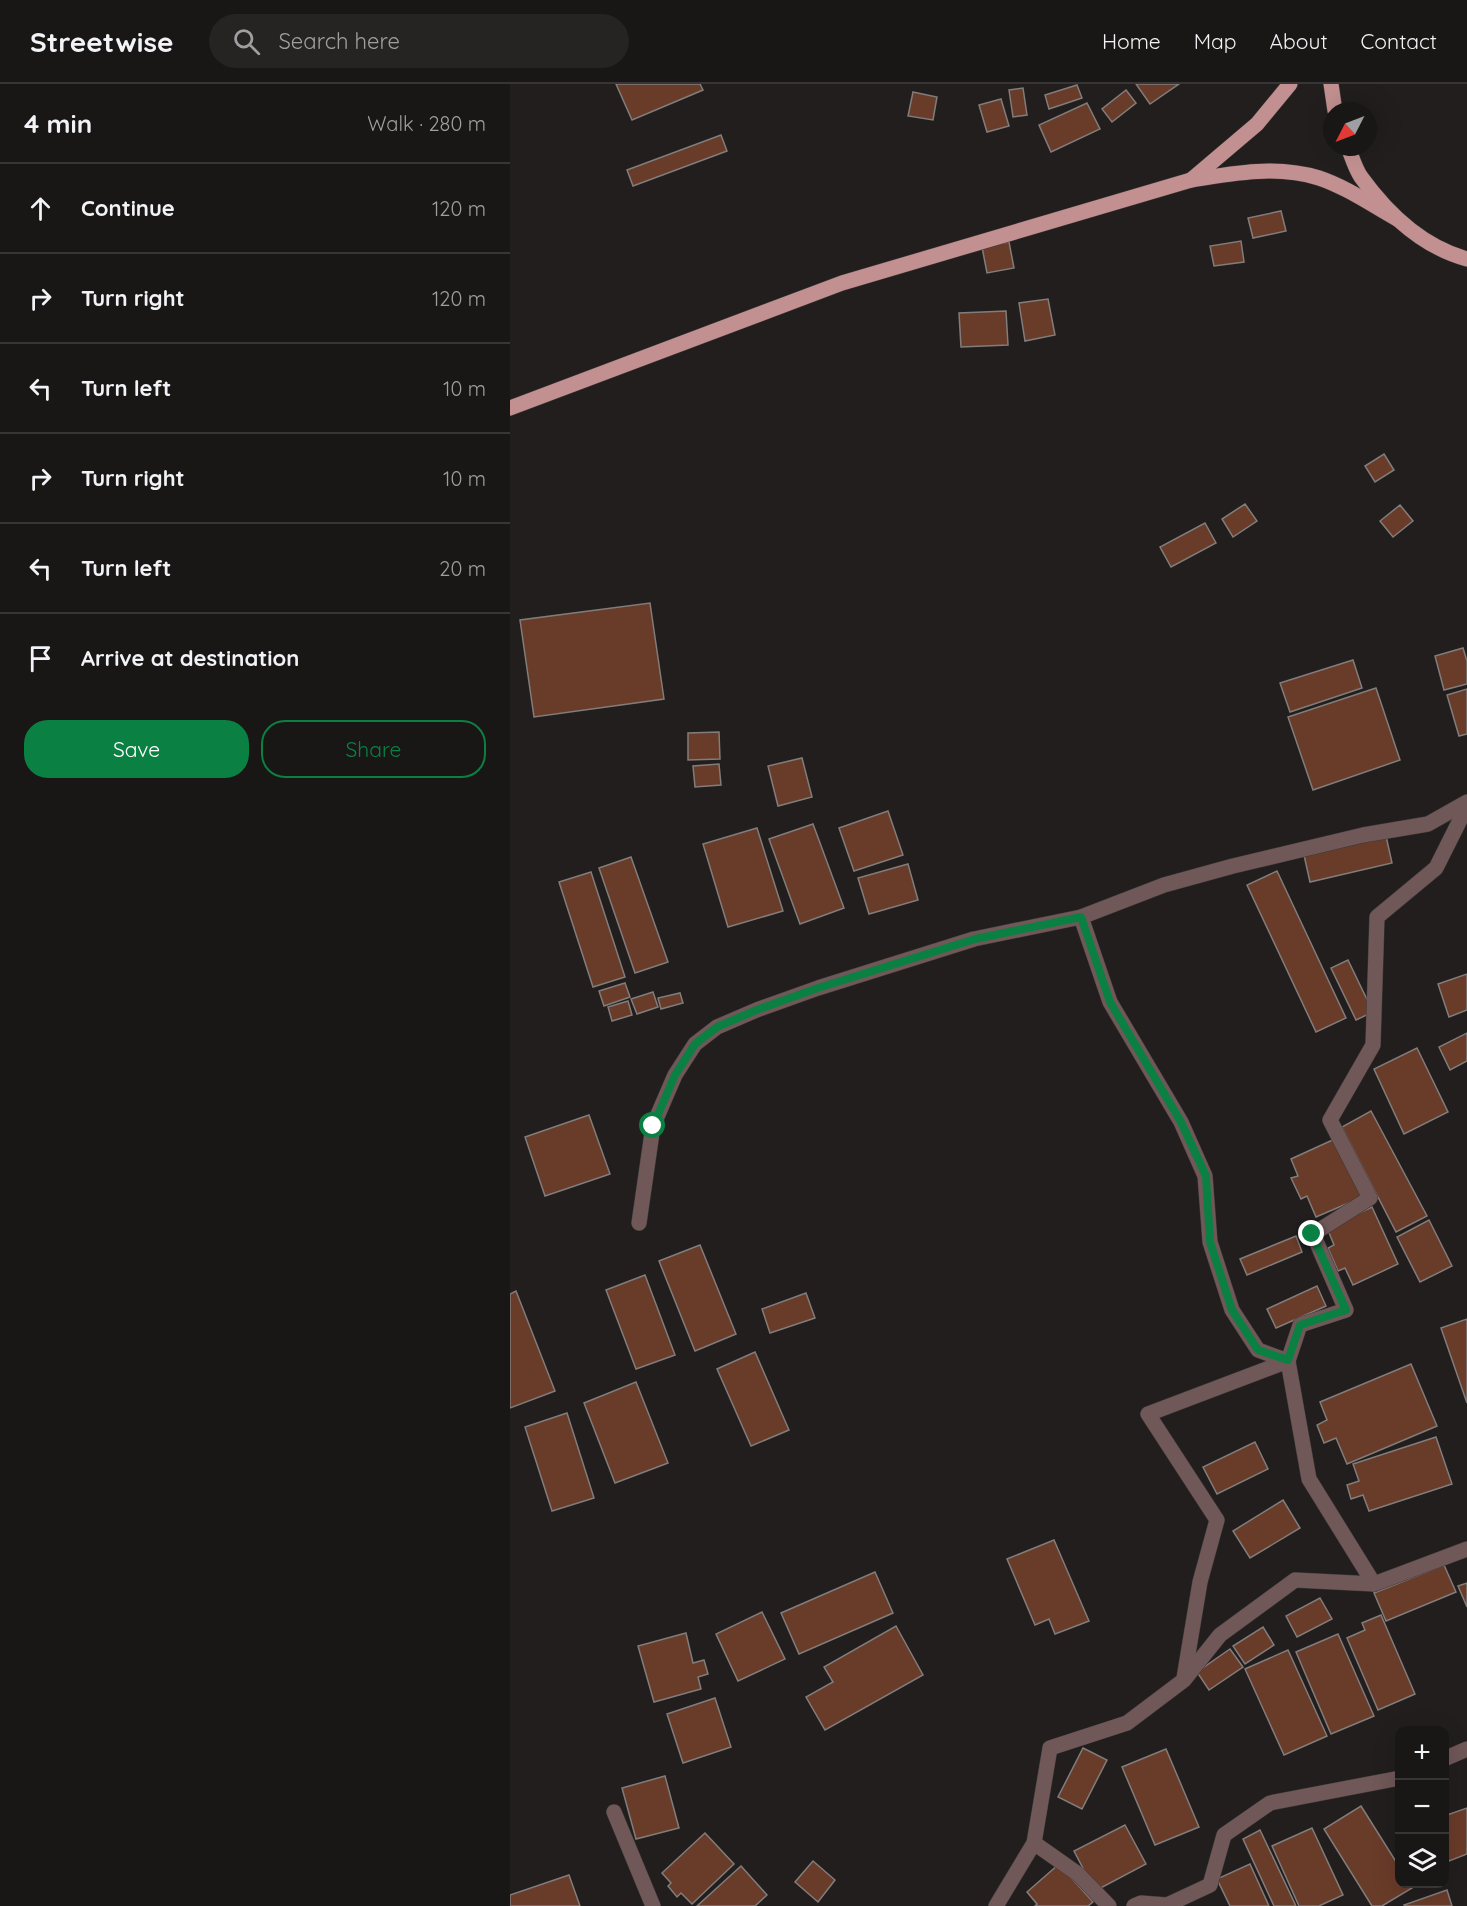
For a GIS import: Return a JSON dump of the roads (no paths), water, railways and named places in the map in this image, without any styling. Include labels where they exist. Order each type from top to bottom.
[{"type":"main road","points":[[1191,180],[1257,124],[1290,84]]},
{"type":"main road","points":[[1331,84],[1334,102]]},
{"type":"main road","points":[[1351,156],[1360,175],[1397,219]]},
{"type":"main road","points":[[510,408],[842,283],[1191,180],[1247,171],[1290,173],[1319,178],[1397,219],[1428,242],[1467,259]]},
{"type":"street","points":[[639,1223],[653,1126],[675,1075],[695,1044],[717,1027],[789,998],[975,939],[1081,917],[1164,885],[1233,866],[1363,835],[1428,824],[1467,804]]},
{"type":"street","points":[[1374,1584],[1309,1479],[1288,1360],[1300,1325],[1346,1310],[1312,1234],[1370,1197],[1330,1120],[1373,1046],[1377,917],[1436,868],[1467,804]]},
{"type":"street","points":[[1081,917],[1110,1002],[1181,1122],[1206,1176],[1210,1242],[1232,1310],[1258,1350],[1288,1360]]},
{"type":"street","points":[[1184,1680],[1200,1582],[1218,1520],[1148,1414],[1288,1360]]},
{"type":"street","points":[[996,1906],[1034,1843],[1050,1748],[1127,1723],[1184,1680],[1220,1635],[1295,1580],[1374,1584],[1467,1549]]},
{"type":"street","points":[[1449,1757],[1467,1749]]},
{"type":"street","points":[[1134,1906],[1141,1903],[1167,1905],[1210,1885],[1224,1835],[1270,1803],[1395,1779]]},
{"type":"street","points":[[614,1812],[653,1906]]},
{"type":"street","points":[[1034,1843],[1078,1874],[1109,1906]]}]
